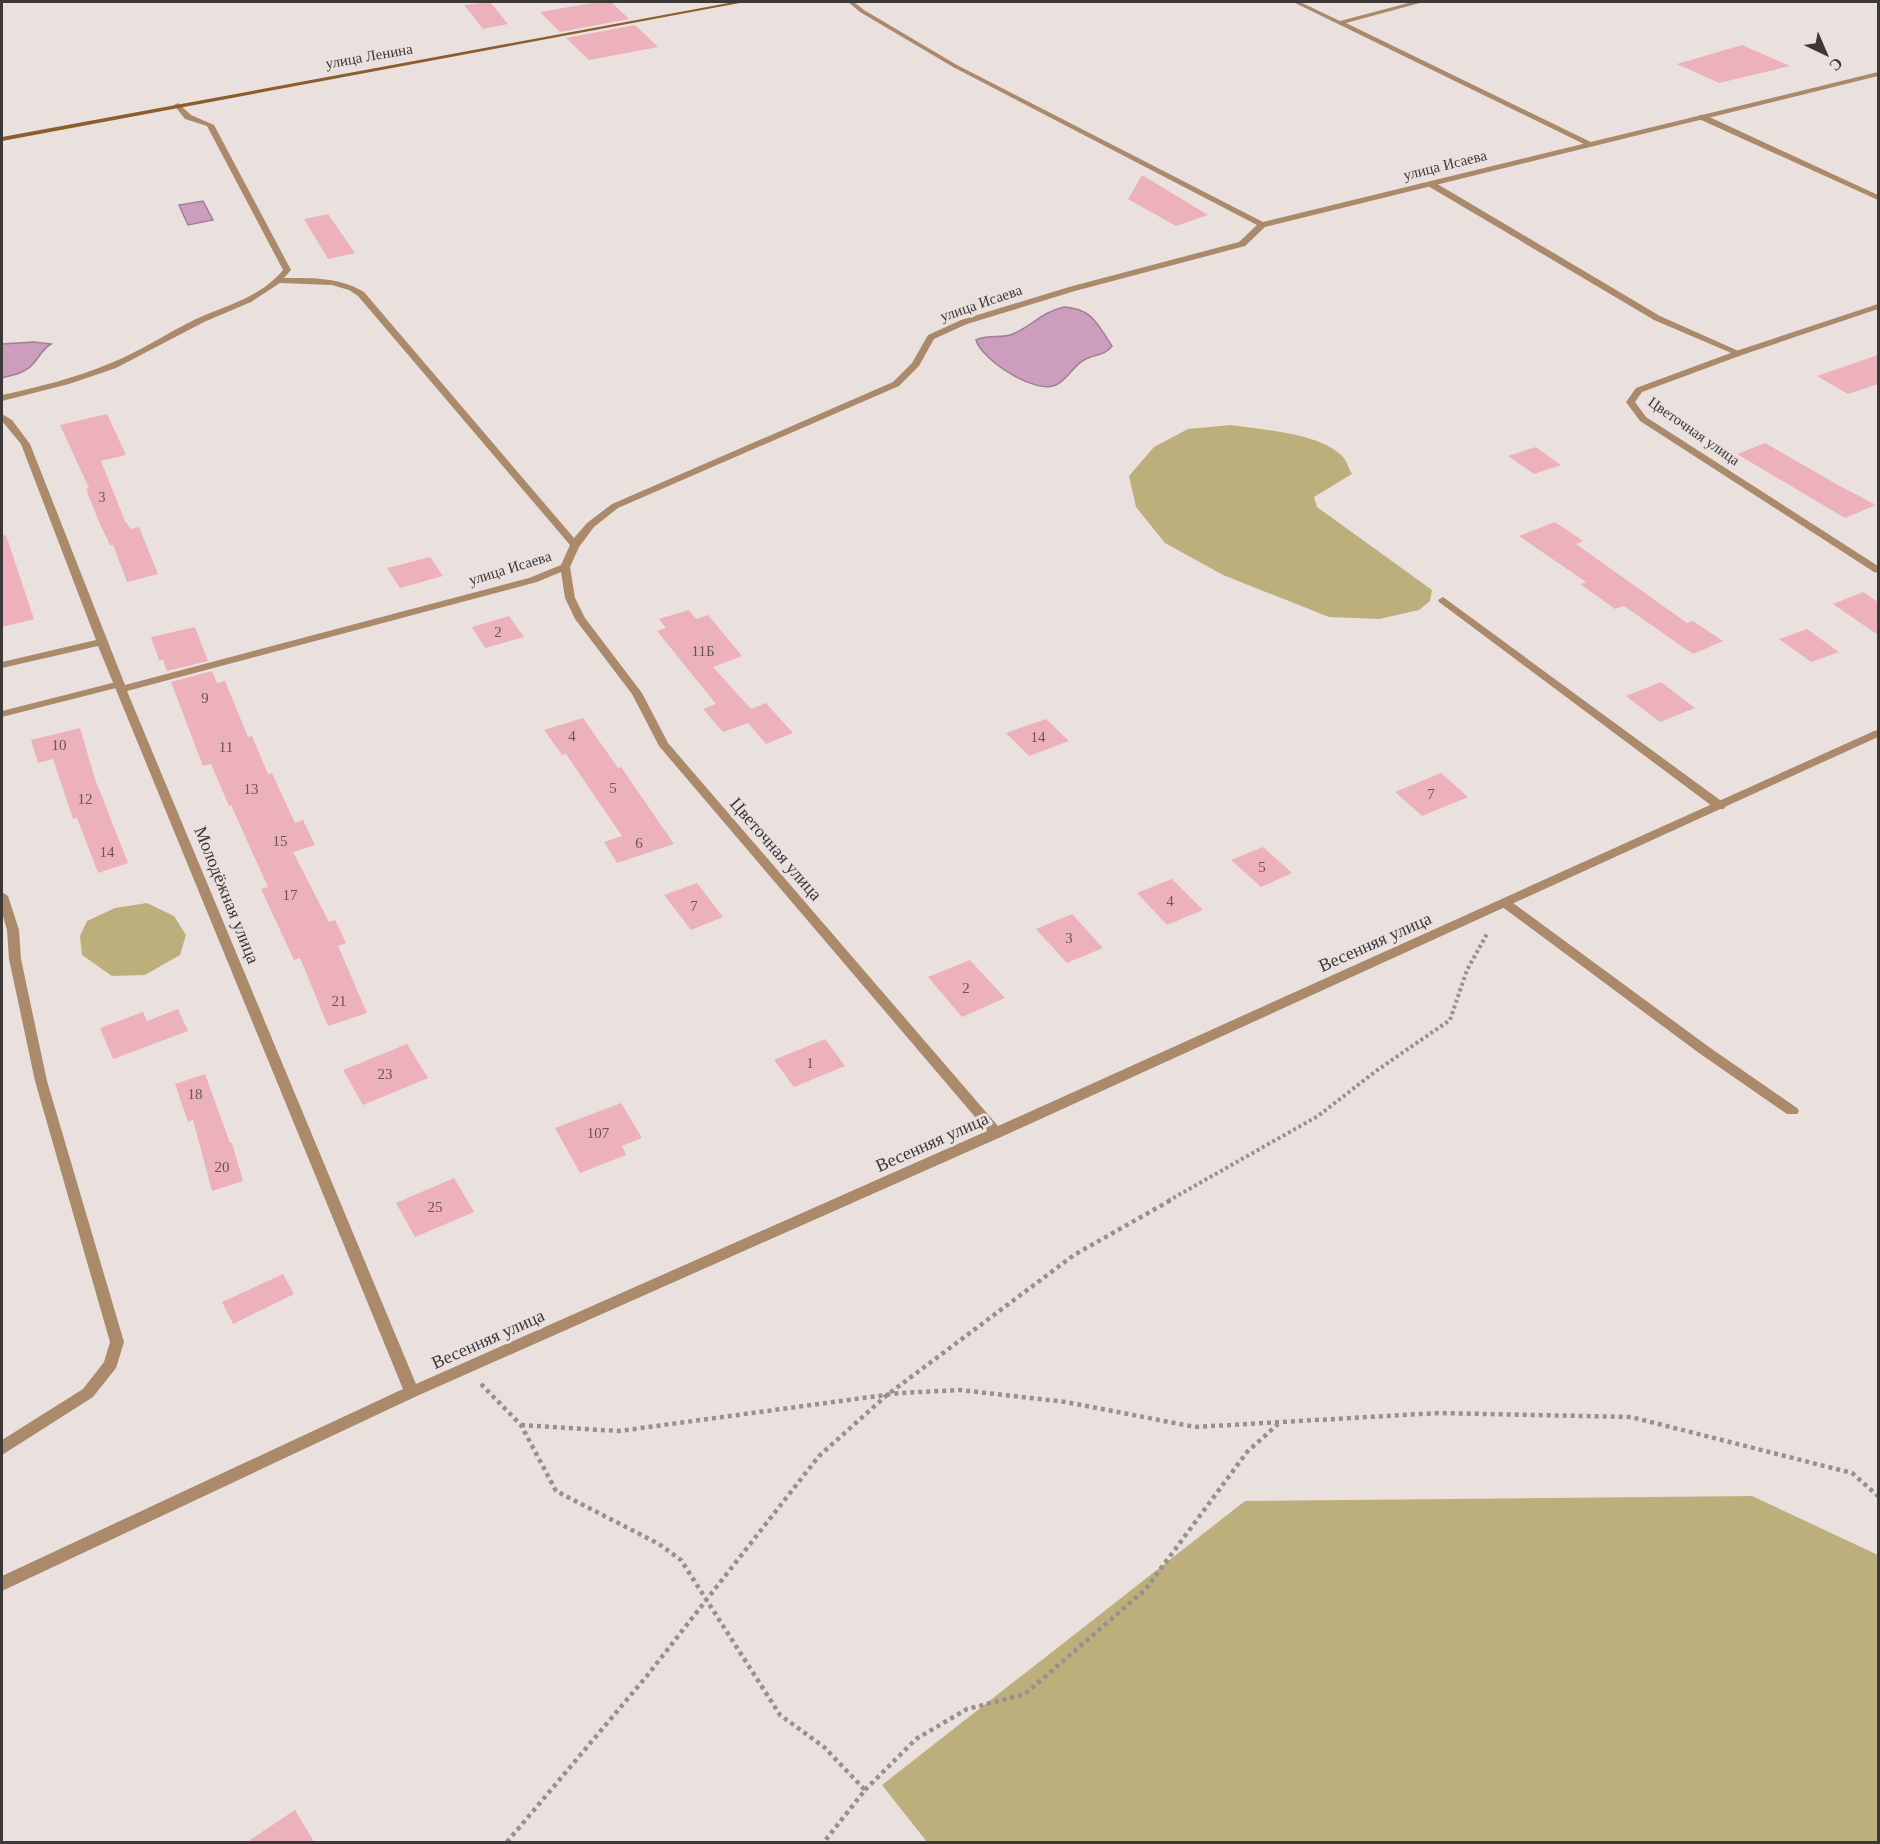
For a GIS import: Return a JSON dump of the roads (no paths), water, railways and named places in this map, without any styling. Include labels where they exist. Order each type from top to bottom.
[{"type":"main road","name":"улица Ленина","points":[[2,139],[742,2]]},
{"type":"street","points":[[851,2],[862,11],[955,66],[1263,225]]},
{"type":"street","points":[[1296,2],[1591,144]]},
{"type":"street","points":[[1339,23],[1418,2]]},
{"type":"street","name":"улица Исаева","points":[[2,714],[121,686],[533,580],[565,567],[573,543],[599,517],[615,506],[896,384],[916,364],[931,337],[964,322],[1072,289],[1242,244],[1263,225],[1878,74]]},
{"type":"street","points":[[2,398],[86,376],[128,359],[174,333],[260,293],[280,281],[287,270],[210,125],[189,117],[178,105]]},
{"type":"street","points":[[1702,117],[1878,198]]},
{"type":"street","points":[[1431,184],[1657,318],[1739,353]]},
{"type":"street","points":[[280,281],[332,282],[351,286],[361,294],[573,543]]},
{"type":"street","name":"Цветочная улица","points":[[1877,308],[1739,353],[1639,390],[1630,402],[1643,418],[1878,570]]},
{"type":"street","name":"Молодёжная улица","points":[[2,417],[9,422],[25,444],[102,642],[412,1392]]},
{"type":"street","name":"Цветочная улица","points":[[565,567],[570,598],[580,620],[637,693],[663,744],[996,1133]]},
{"type":"street","points":[[1443,600],[1719,806]]},
{"type":"street","points":[[2,665],[102,642]]},
{"type":"street","name":"Весенняя улица","points":[[2,1584],[412,1392],[996,1133],[1878,733]]},
{"type":"street","points":[[2,896],[13,930],[23,1000],[41,1081],[117,1341],[111,1364],[88,1393],[2,1448]]},
{"type":"street","points":[[1505,903],[1704,1050],[1792,1111]]}]
